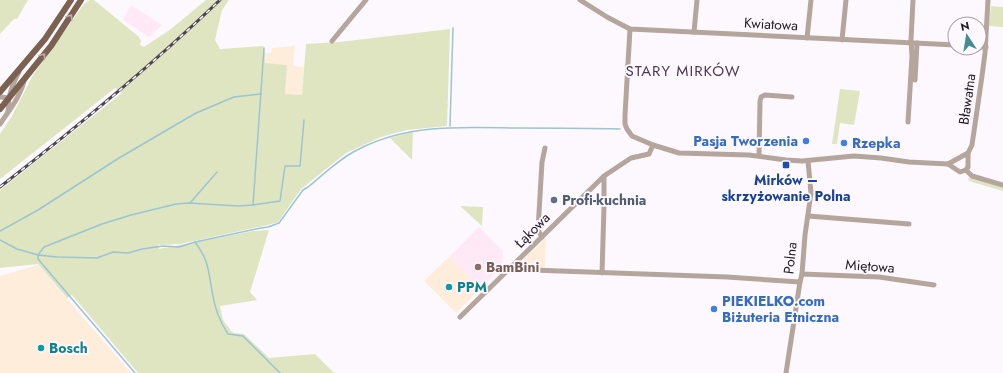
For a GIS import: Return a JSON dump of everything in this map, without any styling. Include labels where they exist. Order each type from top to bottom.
[{"type":"main road","points":[[2,89],[21,69],[45,39],[71,0]]},
{"type":"main road","points":[[0,109],[50,46],[81,0]]},
{"type":"street","points":[[332,41],[366,0]]},
{"type":"street","points":[[580,0],[630,29],[624,112],[625,124],[632,136],[653,145],[684,154],[759,156],[786,160],[808,161],[854,156],[922,163],[948,164],[972,176],[1003,184]]},
{"type":"street","points":[[694,32],[697,0]]},
{"type":"street","points":[[807,38],[811,0]]},
{"type":"street","points":[[842,40],[846,0]]},
{"type":"street","points":[[913,0],[914,80]]},
{"type":"street","name":"Bławatna","points":[[987,24],[988,0]]},
{"type":"street","name":"Kwiatowa","points":[[630,29],[947,45]]},
{"type":"street","points":[[908,122],[914,43]]},
{"type":"street","name":"Bławatna","points":[[963,171],[968,167],[968,154],[972,145],[976,122],[985,56]]},
{"type":"street","points":[[7,114],[10,106],[14,81],[21,69]]},
{"type":"street","points":[[0,124],[23,89],[25,78]]},
{"type":"street","points":[[759,156],[760,101],[762,97],[765,95],[792,97]]},
{"type":"street","points":[[0,97],[11,96]]},
{"type":"street","name":"Łąkowa","points":[[460,317],[604,176],[631,158],[649,154],[653,145]]},
{"type":"street","points":[[542,237],[538,230],[542,162],[545,148]]},
{"type":"street","points":[[948,164],[968,154]]},
{"type":"street","name":"Polna","points":[[786,373],[802,274],[805,235],[811,192],[808,161]]},
{"type":"street","points":[[602,273],[604,176]]},
{"type":"street","points":[[808,216],[909,224]]},
{"type":"street","points":[[511,266],[518,269],[727,277],[800,282]]},
{"type":"street","name":"Miętowa","points":[[802,274],[879,277],[934,285]]},
{"type":"shaded area","points":[[131,5],[162,25],[149,37],[123,20]]},
{"type":"shaded area","points":[[295,46],[293,66],[304,67],[302,95],[285,94],[265,63],[265,53],[271,53],[272,48]]},
{"type":"shaded area","points":[[479,227],[503,251],[502,267],[481,288],[449,257]]},
{"type":"shaded area","points":[[546,237],[545,269],[516,267]]},
{"type":"shaded area","points":[[449,257],[481,288],[456,313],[424,281]]},
{"type":"shaded area","name":"Bosch","points":[[38,265],[131,373],[0,373],[0,276]]},
{"type":"green space","points":[[0,0],[28,0],[17,19],[14,19],[0,34]]},
{"type":"green space","points":[[90,0],[94,0],[139,37],[141,41],[140,45],[144,47],[171,29],[206,0],[229,0],[222,10],[215,40],[220,49],[263,46],[265,63],[287,65],[285,94],[302,95],[306,44],[339,42],[450,29],[447,126],[407,130],[381,137],[346,153],[301,189],[278,222],[180,244],[158,244],[159,249],[253,231],[269,230],[250,292],[257,300],[220,306],[223,320],[231,331],[234,333],[244,334],[269,358],[315,354],[334,373],[138,373],[72,295],[67,298],[38,264],[0,268],[0,190],[122,93],[115,88],[0,179],[0,134],[12,116],[33,75],[84,4]]},
{"type":"green space","points":[[991,6],[1003,7],[1003,27],[989,26]]},
{"type":"green space","points":[[840,89],[860,91],[854,125],[840,123],[837,144],[832,144]]},
{"type":"green space","points":[[413,132],[412,160],[390,138]]},
{"type":"green space","points":[[969,178],[1003,186],[1003,191],[972,182],[968,180]]},
{"type":"green space","points":[[460,206],[483,207],[482,226]]},
{"type":"waterway","points":[[450,126],[453,28]]},
{"type":"waterway","points":[[0,240],[17,249],[38,255],[44,247],[102,224],[176,204],[253,205],[264,48]]},
{"type":"waterway","points":[[0,231],[38,210],[119,158],[196,113],[234,97],[261,94]]},
{"type":"waterway","points":[[253,205],[280,201],[285,166],[300,166],[304,120]]},
{"type":"waterway","points":[[135,373],[38,259],[38,255],[97,258],[113,252],[128,253],[163,246],[179,247],[195,242],[268,227],[279,223],[303,190],[339,162],[359,149],[396,135],[434,129],[473,127],[620,129]]},
{"type":"waterway","points":[[190,203],[217,172]]},
{"type":"waterway","points":[[195,242],[203,255],[209,271],[216,308],[222,324],[228,334],[243,336],[280,373]]},
{"type":"railway","points":[[0,187],[112,96],[167,49],[220,0]]},
{"type":"place","name":"Pasja Tworzenia","points":[[806,141]]},
{"type":"place","name":"Rzepka","points":[[844,143]]},
{"type":"place","name":"Mirków – skrzyżowanie Polna","points":[[786,165]]},
{"type":"place","name":"Profi-kuchnia","points":[[554,200]]},
{"type":"place","name":"BamBini","points":[[478,267]]},
{"type":"place","name":"PPM","points":[[449,287]]},
{"type":"place","name":"PIEKIELKO.com Biżuteria Etniczna","points":[[714,309]]},
{"type":"place","name":"Bosch","points":[[41,348]]},
{"type":"district","name":"STARY MIRKÓW","points":[[683,71]]}]
